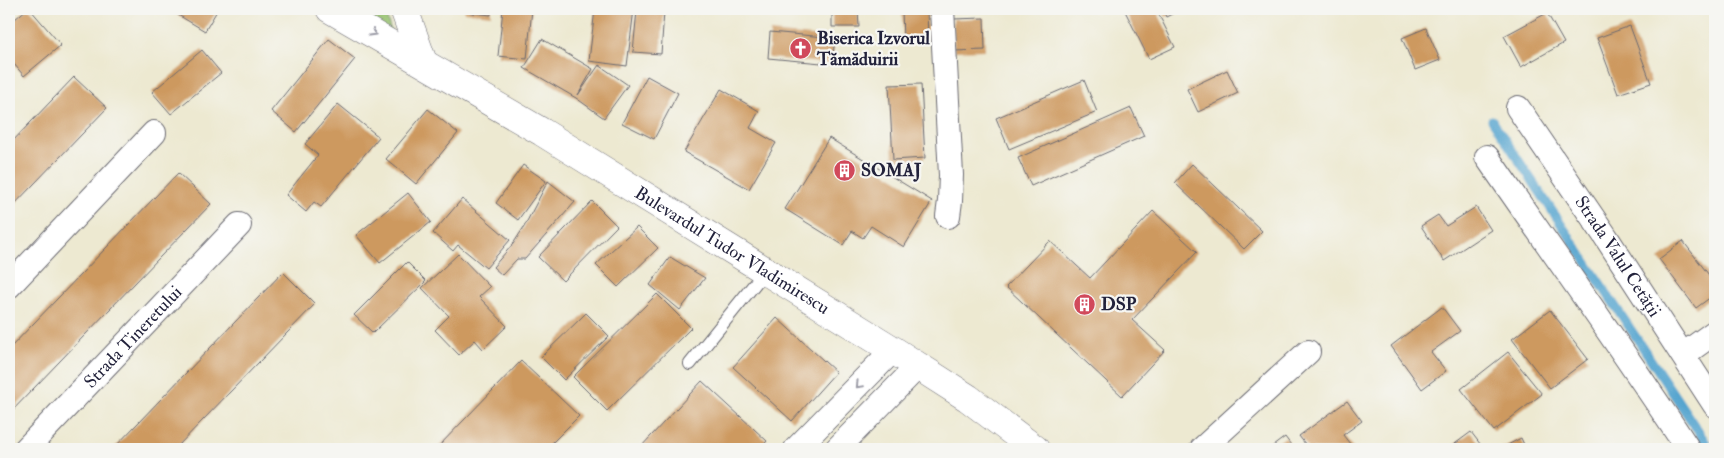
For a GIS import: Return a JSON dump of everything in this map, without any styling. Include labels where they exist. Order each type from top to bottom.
[{"type":"main road","name":"Bulevardul Tudor Vladimirescu","points":[[330,9],[542,132],[766,270],[968,398],[1034,449]]},
{"type":"main road","points":[[404,9],[423,62]]},
{"type":"street","points":[[942,9],[951,175],[948,216]]},
{"type":"street","name":"Strada Valul Cetății","points":[[1518,108],[1715,405]]},
{"type":"street","points":[[9,286],[154,133]]},
{"type":"street","points":[[1487,157],[1688,449]]},
{"type":"street","name":"Strada Tineretului","points":[[26,449],[239,225]]},
{"type":"street","points":[[1683,355],[1715,332]]},
{"type":"street","points":[[796,449],[893,350]]},
{"type":"street","points":[[1202,449],[1308,352]]},
{"type":"street","points":[[837,449],[918,366]]},
{"type":"lane","points":[[690,364],[766,270]]},
{"type":"green space","points":[[356,9],[384,9],[392,34]]},
{"type":"building","points":[[27,9],[30,9],[61,45],[24,76],[9,58],[9,24]]},
{"type":"building","points":[[168,9],[218,9],[205,31]]},
{"type":"building","points":[[464,9],[491,9],[491,15],[464,12]]},
{"type":"building","points":[[503,9],[532,9],[527,59],[498,56]]},
{"type":"building","points":[[595,9],[634,9],[627,66],[589,61]]},
{"type":"building","points":[[832,9],[858,9],[859,27],[832,27]]},
{"type":"building","points":[[902,9],[927,9],[928,41],[903,42]]},
{"type":"building","points":[[1124,9],[1156,9],[1175,47],[1149,59]]},
{"type":"building","points":[[1162,9],[1182,9],[1166,17]]},
{"type":"building","points":[[637,10],[664,12],[661,54],[633,52]]},
{"type":"building","points":[[1547,13],[1564,43],[1521,67],[1504,36]]},
{"type":"building","points":[[984,18],[985,50],[954,51],[953,19]]},
{"type":"building","points":[[1630,26],[1651,83],[1618,94],[1597,38]]},
{"type":"building","points":[[1426,28],[1440,60],[1415,70],[1402,38]]},
{"type":"building","name":"Biserica Izvorul Tămăduirii","points":[[770,32],[835,38],[832,64],[768,58]]},
{"type":"building","points":[[329,39],[355,59],[296,132],[271,111]]},
{"type":"building","points":[[542,39],[593,69],[578,95],[599,65],[628,85],[604,118],[576,98],[524,68]]},
{"type":"building","points":[[202,50],[221,73],[171,114],[152,92]]},
{"type":"building","points":[[1227,70],[1238,93],[1198,112],[1187,89]]},
{"type":"building","points":[[647,76],[678,93],[654,139],[622,123]]},
{"type":"building","points":[[74,77],[107,108],[9,210],[9,145]]},
{"type":"building","points":[[1084,80],[1097,112],[1009,149],[996,118]]},
{"type":"building","points":[[921,84],[925,158],[893,160],[889,85]]},
{"type":"building","points":[[721,89],[759,111],[750,128],[776,143],[749,189],[684,152]]},
{"type":"building","points":[[338,104],[379,137],[321,207],[314,202],[306,212],[286,195],[318,155],[305,144]]},
{"type":"building","points":[[1131,108],[1144,136],[1031,186],[1018,158]]},
{"type":"building","points":[[428,109],[458,133],[416,184],[386,159]]},
{"type":"building","name":"SOMAJ","points":[[829,138],[932,201],[904,247],[871,226],[863,238],[852,231],[843,245],[785,209]]},
{"type":"building","points":[[1192,164],[1262,231],[1244,249],[1175,183]]},
{"type":"building","points":[[523,165],[546,181],[518,220],[496,203]]},
{"type":"building","points":[[178,173],[211,204],[9,414],[9,349]]},
{"type":"building","points":[[548,181],[575,202],[525,259],[517,259],[502,275],[493,267],[513,244],[524,227]]},
{"type":"building","points":[[408,193],[431,222],[380,263],[356,235]]},
{"type":"building","points":[[462,199],[510,240],[486,268],[458,245],[453,251],[433,233]]},
{"type":"building","points":[[592,201],[617,226],[563,281],[538,257]]},
{"type":"building","points":[[1476,207],[1491,230],[1444,261],[1421,226],[1438,215],[1446,226]]},
{"type":"building","name":"DSP","points":[[1153,211],[1197,252],[1132,320],[1165,350],[1122,396],[1006,287],[1050,241],[1090,278]]},
{"type":"building","points":[[637,227],[658,248],[618,287],[596,265]]},
{"type":"building","points":[[1683,241],[1715,283],[1715,294],[1696,308],[1659,259]]},
{"type":"building","points":[[458,254],[490,287],[479,297],[507,326],[483,349],[475,340],[459,355],[435,330],[449,316],[422,288]]},
{"type":"building","points":[[670,257],[705,278],[680,310],[650,285]]},
{"type":"building","points":[[407,262],[426,281],[373,333],[354,315]]},
{"type":"building","points":[[283,272],[315,304],[175,449],[113,449]]},
{"type":"building","points":[[657,294],[691,328],[607,411],[573,377]]},
{"type":"building","points":[[1442,307],[1460,331],[1431,352],[1446,371],[1422,389],[1391,346]]},
{"type":"building","points":[[1550,310],[1588,359],[1550,388],[1512,339]]},
{"type":"building","points":[[586,313],[609,336],[564,380],[541,357]]},
{"type":"building","points":[[777,318],[836,372],[792,421],[733,367]]},
{"type":"building","points":[[1508,352],[1542,394],[1494,431],[1461,389]]},
{"type":"building","points":[[521,361],[579,416],[546,449],[436,449]]},
{"type":"building","points":[[702,381],[767,441],[760,449],[639,449]]},
{"type":"building","points":[[1347,401],[1362,421],[1343,435],[1354,449],[1309,449],[1299,436]]},
{"type":"building","points":[[1471,432],[1484,449],[1448,449]]},
{"type":"building","points":[[1285,437],[1294,449],[1269,449]]},
{"type":"building","points":[[1521,438],[1526,449],[1502,448]]},
{"type":"waterway","points":[[1492,120],[1710,449]]},
{"type":"place","name":"Biserica Izvorul Tămăduirii","points":[[801,48]]},
{"type":"place","name":"SOMAJ","points":[[845,170]]},
{"type":"place","name":"DSP","points":[[1085,304]]}]
